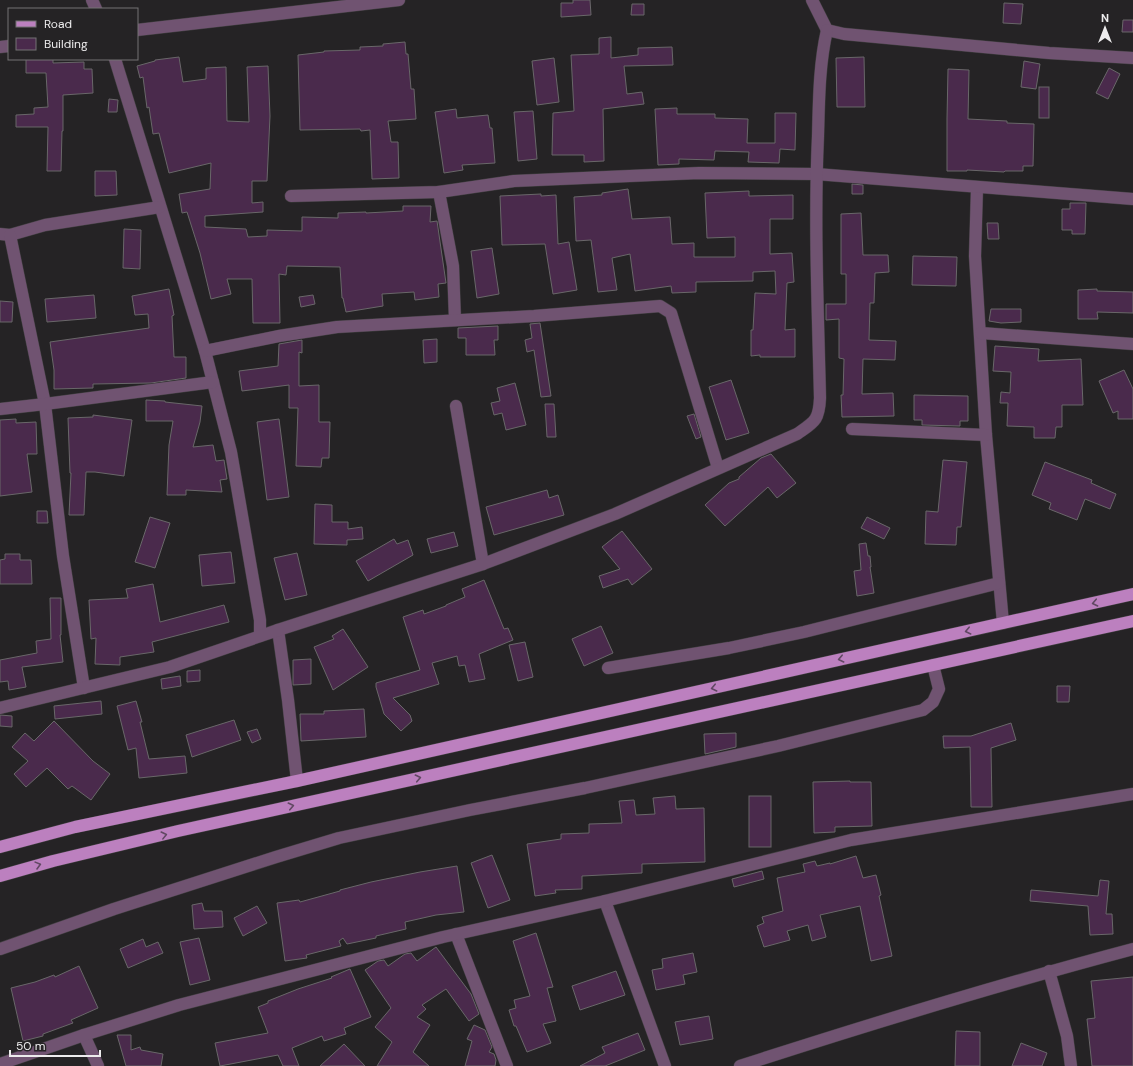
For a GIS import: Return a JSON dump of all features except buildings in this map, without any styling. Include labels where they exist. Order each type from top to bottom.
[{"type":"main road","points":[[0,847],[75,827],[297,781],[1133,594]]},
{"type":"main road","points":[[0,876],[54,861],[178,831],[1133,621]]},
{"type":"street","points":[[138,30],[399,0]]},
{"type":"street","points":[[0,708],[170,667],[278,630],[482,564],[615,514],[797,434],[813,422],[819,413],[816,174],[820,76],[822,51],[827,30],[812,0]]},
{"type":"street","points":[[827,30],[861,37],[1133,58]]},
{"type":"street","points":[[115,60],[205,351],[231,452],[260,620],[260,636]]},
{"type":"street","points":[[291,196],[439,192],[514,181],[699,173],[816,174],[977,188],[1133,199]]},
{"type":"street","points":[[977,188],[976,256],[986,435],[1003,623]]},
{"type":"street","points":[[439,192],[452,266],[456,320]]},
{"type":"street","points":[[84,688],[63,556],[45,404],[5,234],[44,225],[160,207]]},
{"type":"street","points":[[205,351],[279,336],[337,327],[660,306],[671,313],[718,468]]},
{"type":"street","points":[[981,333],[1133,344]]},
{"type":"street","points":[[0,409],[213,382]]},
{"type":"street","points":[[456,406],[482,564]]},
{"type":"street","points":[[852,429],[986,435]]},
{"type":"street","points":[[608,668],[729,648],[804,632],[999,583]]},
{"type":"street","points":[[278,630],[297,781]]},
{"type":"street","points":[[0,950],[121,906],[276,856],[339,838],[470,810],[585,788],[778,746],[923,710],[934,702],[939,689],[933,665]]},
{"type":"street","points":[[0,1064],[84,1035],[179,1005],[456,934],[605,901],[851,840],[1133,794]]},
{"type":"street","points":[[605,901],[665,1066]]},
{"type":"street","points":[[456,934],[507,1066]]},
{"type":"street","points":[[740,1066],[1050,971],[1133,949]]},
{"type":"street","points":[[1050,971],[1067,1036],[1071,1066]]},
{"type":"street","points":[[84,1035],[98,1066]]}]
